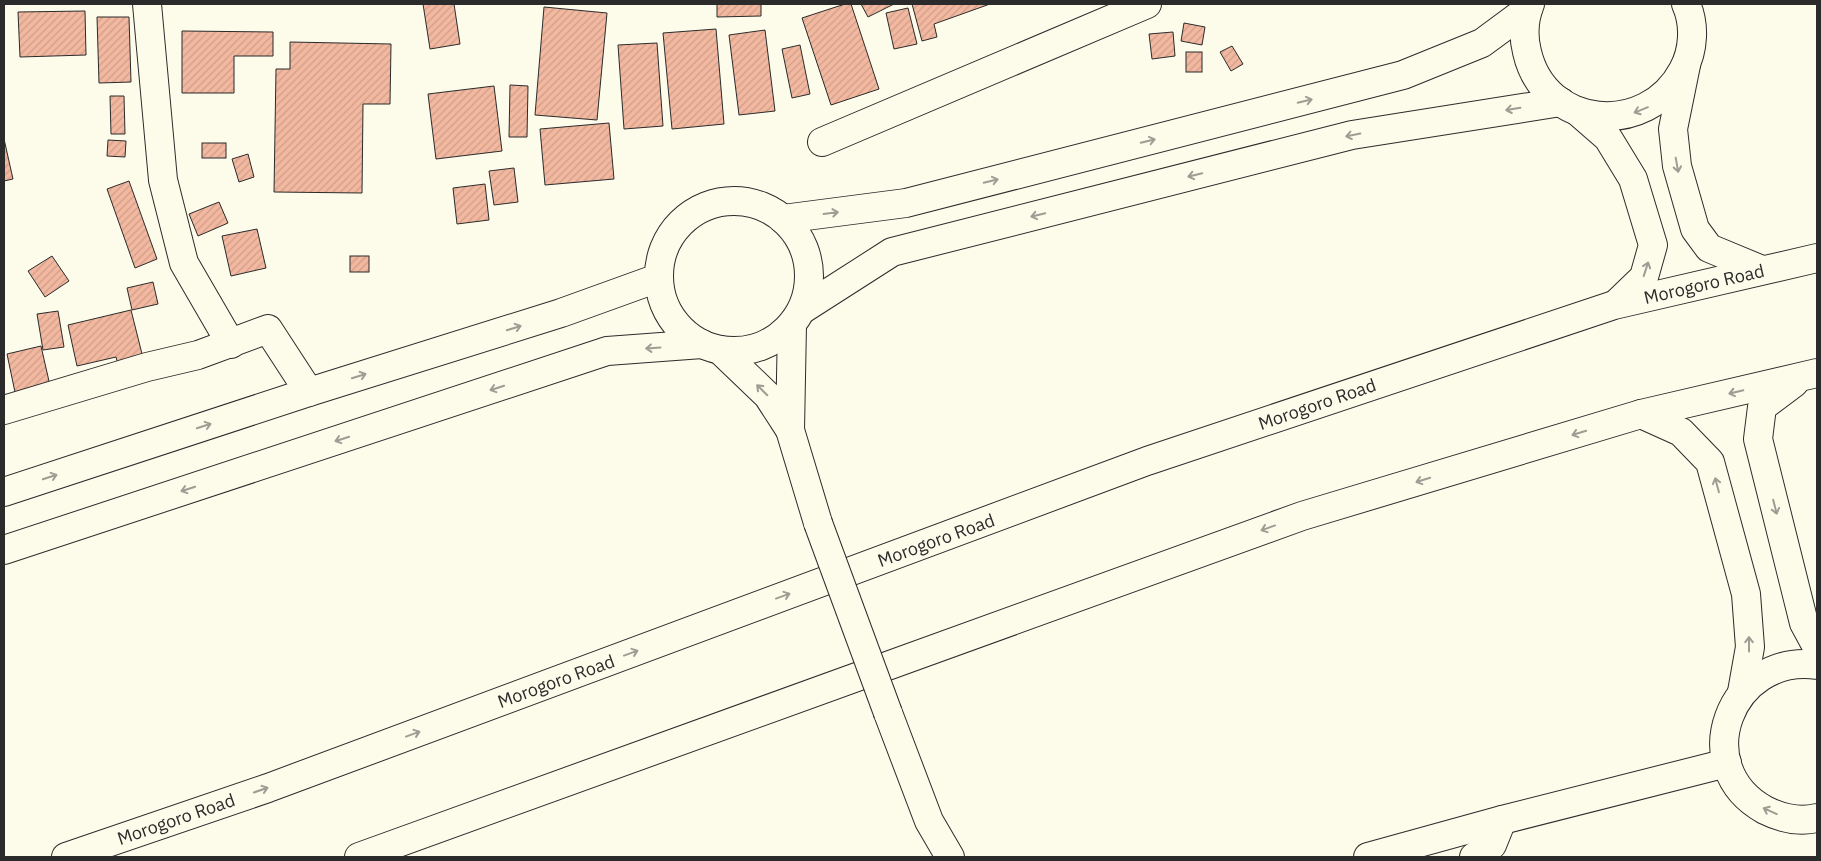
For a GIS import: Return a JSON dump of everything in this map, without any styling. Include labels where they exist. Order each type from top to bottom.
[{"type":"main road","points":[[147,4],[165,189],[184,262],[231,344]]},
{"type":"main road","points":[[822,142],[1147,4]]},
{"type":"main road","points":[[1529,6],[1525,26],[1529,61],[1537,77],[1548,91],[1608,138],[1632,179],[1653,246],[1644,277],[1614,305]]},
{"type":"main road","points":[[783,219],[906,203],[1403,75],[1482,43],[1529,6]]},
{"type":"main road","points":[[1689,6],[1692,29],[1691,48],[1673,128],[1677,166],[1695,229],[1709,248],[1762,270]]},
{"type":"main road","points":[[4,550],[608,351],[711,347],[740,351],[760,347],[777,338],[797,317],[892,252],[1352,135],[1569,107],[1595,116],[1632,114],[1650,106],[1665,95],[1677,81],[1686,65]]},
{"type":"main road","points":[[790,430],[797,317],[809,290],[810,270],[805,251],[796,233],[783,219],[766,208],[748,202],[728,201],[709,206],[691,214],[677,228],[666,244],[658,278],[663,302],[672,319],[685,334],[711,347],[768,396],[790,430],[818,522],[888,713],[929,821],[950,857]]},
{"type":"main road","name":"Morogoro Road","points":[[66,857],[278,784],[1147,461],[1614,305],[1817,258]]},
{"type":"main road","points":[[4,492],[309,392],[561,313],[658,278]]},
{"type":"main road","points":[[4,410],[231,344],[268,329],[309,392]]},
{"type":"main road","points":[[359,857],[1302,516],[1641,414],[1810,375]]},
{"type":"main road","points":[[1810,375],[1762,407],[1758,439],[1804,623],[1817,647]]},
{"type":"main road","points":[[1641,414],[1681,432],[1710,462],[1746,594],[1750,647],[1742,692]]},
{"type":"main road","points":[[1817,665],[1792,664],[1778,667],[1752,681],[1733,704],[1724,733],[1727,763],[1739,788],[1760,807],[1786,817],[1817,818]]},
{"type":"main road","points":[[1368,857],[1502,820],[1727,763]]},
{"type":"main road","points":[[1474,857],[1492,845],[1502,820]]},
{"type":"main road","points":[[926,857],[929,821]]},
{"type":"building","points":[[423,4],[454,4],[460,44],[430,49]]},
{"type":"building","points":[[717,4],[761,4],[761,16],[717,17]]},
{"type":"building","points":[[845,4],[851,4],[879,89],[831,105],[802,18]]},
{"type":"building","points":[[861,4],[894,4],[868,17]]},
{"type":"building","points":[[912,4],[990,4],[934,24],[937,37],[922,41]]},
{"type":"building","points":[[544,7],[607,13],[597,120],[535,115]]},
{"type":"building","points":[[908,8],[917,44],[894,49],[886,13]]},
{"type":"building","points":[[85,11],[86,55],[20,57],[18,12]]},
{"type":"building","points":[[97,17],[129,17],[131,82],[99,83]]},
{"type":"building","points":[[1184,23],[1205,27],[1202,45],[1181,41]]},
{"type":"building","points":[[716,29],[724,124],[672,129],[663,33]]},
{"type":"building","points":[[765,30],[775,111],[739,115],[729,35]]},
{"type":"building","points":[[182,31],[273,32],[273,56],[234,56],[234,93],[182,93]]},
{"type":"building","points":[[1173,32],[1175,56],[1152,59],[1149,34]]},
{"type":"building","points":[[290,42],[391,44],[390,104],[363,104],[362,193],[274,192],[276,69],[290,69]]},
{"type":"building","points":[[657,43],[663,126],[624,129],[618,45]]},
{"type":"building","points":[[800,45],[810,94],[792,98],[782,49]]},
{"type":"building","points":[[1232,46],[1243,64],[1231,71],[1220,52]]},
{"type":"building","points":[[1186,52],[1202,52],[1202,72],[1186,72]]},
{"type":"building","points":[[510,85],[528,86],[527,137],[509,137]]},
{"type":"building","points":[[494,86],[502,151],[436,159],[428,94]]},
{"type":"building","points":[[110,96],[124,96],[125,134],[111,134]]},
{"type":"building","points":[[609,123],[614,179],[545,185],[540,129]]},
{"type":"building","points":[[4,139],[13,179],[4,181]]},
{"type":"building","points":[[108,140],[126,141],[125,157],[107,156]]},
{"type":"building","points":[[202,143],[226,143],[226,158],[202,158]]},
{"type":"building","points":[[248,154],[254,177],[239,182],[232,159]]},
{"type":"building","points":[[514,168],[518,202],[494,205],[489,171]]},
{"type":"building","points":[[129,181],[157,259],[135,268],[107,189]]},
{"type":"building","points":[[485,184],[489,220],[457,224],[453,188]]},
{"type":"building","points":[[219,202],[228,223],[198,236],[189,214]]},
{"type":"building","points":[[257,229],[266,268],[231,276],[222,236]]},
{"type":"building","points":[[52,256],[69,281],[45,297],[28,271]]},
{"type":"building","points":[[350,256],[369,256],[369,272],[350,272]]},
{"type":"building","points":[[153,282],[158,304],[132,310],[127,288]]},
{"type":"building","points":[[131,310],[145,366],[120,372],[116,357],[77,366],[68,325]]},
{"type":"building","points":[[58,311],[64,347],[43,350],[37,314]]},
{"type":"building","points":[[41,346],[51,390],[16,397],[7,354]]}]
